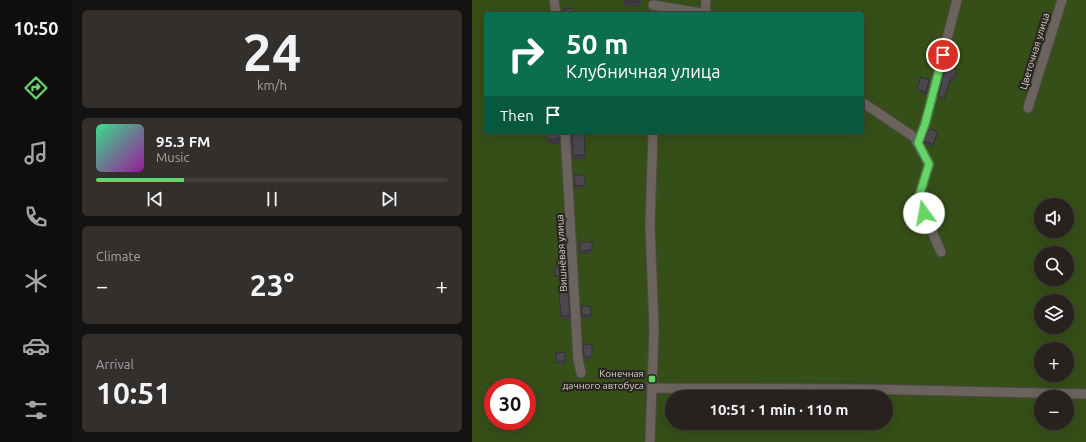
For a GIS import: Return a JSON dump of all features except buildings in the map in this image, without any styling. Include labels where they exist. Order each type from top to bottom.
[{"type":"street","points":[[554,0],[556,12]]},
{"type":"street","points":[[706,0],[706,12]]},
{"type":"street","points":[[918,143],[925,124],[957,0]]},
{"type":"street","name":"Цветочная улица","points":[[1028,108],[1062,0]]},
{"type":"street","points":[[653,6],[693,12]]},
{"type":"street","points":[[864,103],[914,137],[929,164],[918,200],[941,252]]},
{"type":"street","name":"Вишнёвая улица","points":[[565,134],[580,373]]},
{"type":"street","points":[[650,442],[654,330],[650,225],[653,134]]},
{"type":"street","points":[[652,388],[1086,394]]},
{"type":"green space","points":[[472,0],[1086,0],[1086,442],[472,442]]},
{"type":"place","name":"Конечная дачного автобуса","points":[[652,379]]},
{"type":"route","points":[[924,213],[918,200],[929,164],[918,143],[925,124],[943,55]]}]
